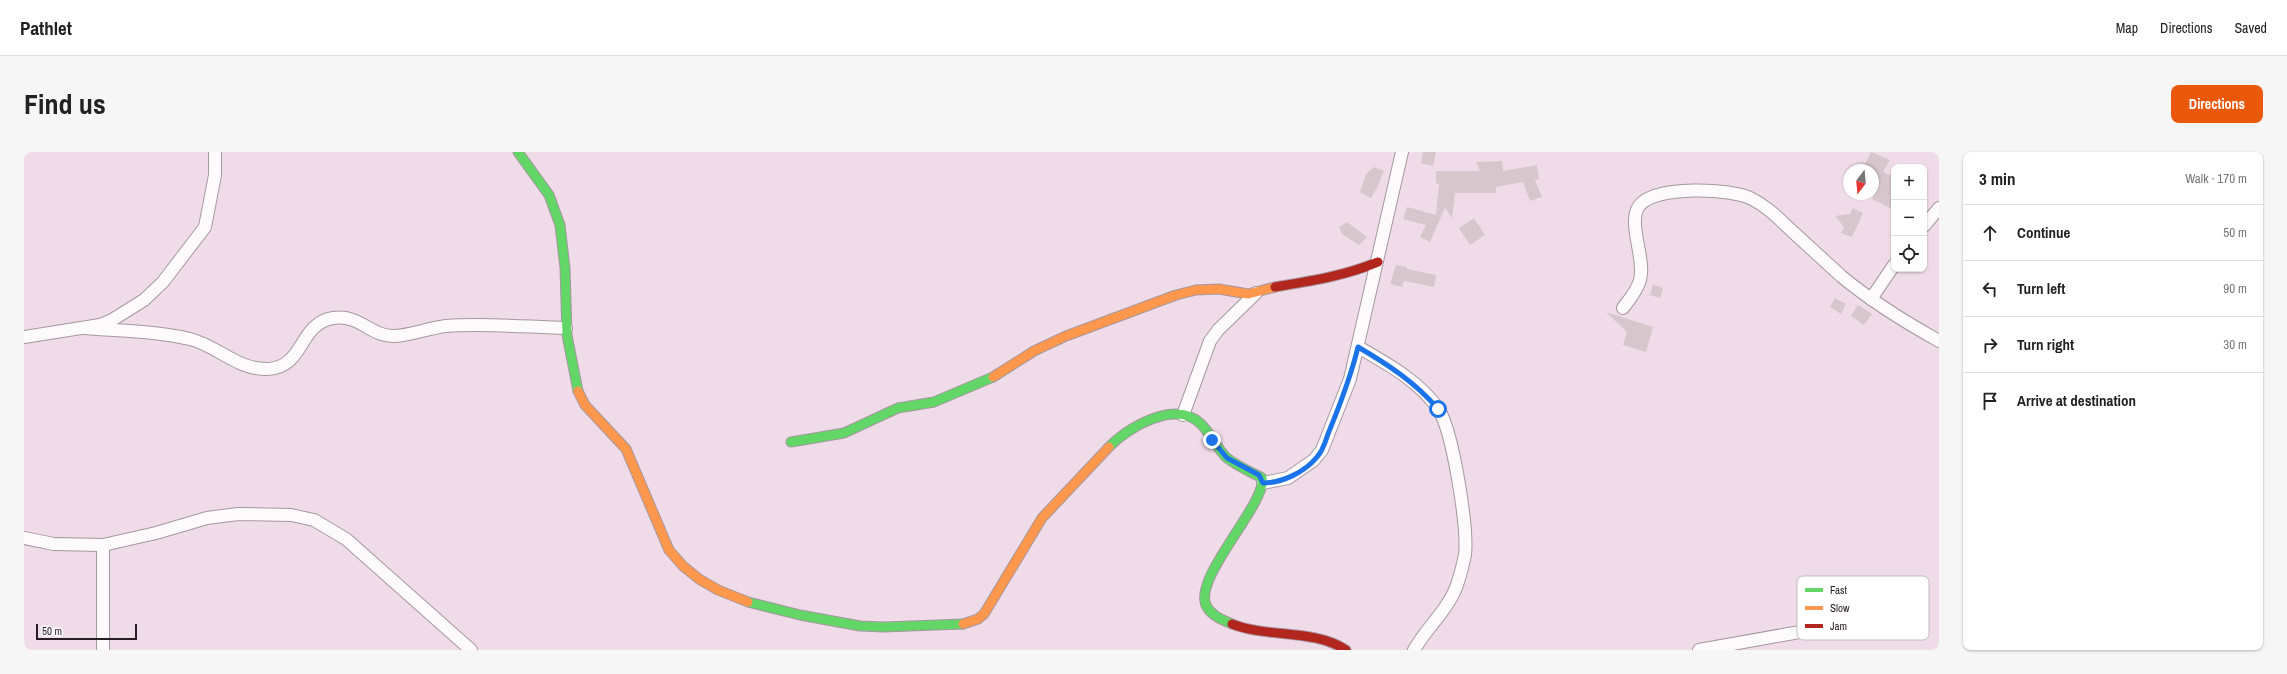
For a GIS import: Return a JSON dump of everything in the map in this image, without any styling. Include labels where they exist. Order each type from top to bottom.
[{"type":"street","points":[[24,337],[85,328],[112,320],[144,300],[163,282],[180,256],[201,234],[210,208],[215,175],[215,152]]},
{"type":"street","points":[[518,152],[546,188],[556,210],[565,259],[566,328],[580,398],[586,408],[618,438],[626,449],[669,550],[677,561],[696,577],[731,597],[766,608],[849,624],[883,627],[966,623],[978,619],[987,609],[1042,518],[1113,443],[1147,420],[1170,414],[1183,415],[1201,424],[1227,458],[1259,475],[1263,483],[1258,498],[1208,582],[1204,599],[1206,605],[1213,613],[1229,623],[1243,628],[1325,640],[1346,650]]},
{"type":"street","points":[[1263,483],[1288,478],[1319,456],[1350,379],[1402,152]]},
{"type":"street","points":[[1623,308],[1640,281],[1642,261],[1636,226],[1636,212],[1640,205],[1650,197],[1691,191],[1742,194],[1772,212],[1842,276],[1871,299],[1912,326],[1939,341]]},
{"type":"street","points":[[1927,222],[1939,208]]},
{"type":"street","points":[[791,442],[844,433],[898,408],[934,402],[999,374],[1034,351],[1066,336],[1176,295],[1196,290],[1219,289],[1238,294],[1256,293],[1349,273],[1378,262]]},
{"type":"street","points":[[1871,299],[1891,269]]},
{"type":"street","points":[[1183,415],[1210,341],[1218,330],[1256,293]]},
{"type":"street","points":[[85,328],[192,340],[229,359],[266,369],[278,368],[289,363],[298,352],[306,335],[314,326],[333,318],[345,317],[358,321],[378,333],[392,336],[447,326],[566,328]]},
{"type":"street","points":[[1358,347],[1389,365],[1426,394],[1443,418],[1453,453],[1460,489],[1465,554],[1457,585],[1443,613],[1414,650]]},
{"type":"street","points":[[24,538],[54,544],[103,545],[156,533],[207,518],[238,514],[290,515],[314,520],[346,539],[471,650]]},
{"type":"street","points":[[103,545],[103,650]]},
{"type":"street","points":[[1699,650],[1797,632]]},
{"type":"building","points":[[1423,152],[1436,152],[1433,166],[1421,163]]},
{"type":"building","points":[[1871,152],[1890,160],[1883,172],[1891,176],[1891,208],[1874,200],[1879,200],[1879,164],[1865,164]]},
{"type":"building","points":[[1502,161],[1503,171],[1537,165],[1539,179],[1535,180],[1542,197],[1530,201],[1523,182],[1496,187],[1496,193],[1455,193],[1452,218],[1445,208],[1430,242],[1420,237],[1426,225],[1403,219],[1407,207],[1436,215],[1439,184],[1436,183],[1436,171],[1480,171],[1476,162]]},
{"type":"building","points":[[1374,167],[1384,171],[1371,198],[1360,192],[1366,174]]},
{"type":"building","points":[[1853,208],[1863,213],[1852,237],[1841,233],[1844,227],[1835,216],[1850,214]]},
{"type":"building","points":[[1474,218],[1485,235],[1470,245],[1459,228]]},
{"type":"building","points":[[1347,222],[1367,237],[1359,245],[1342,234],[1339,227]]},
{"type":"building","points":[[1396,265],[1407,267],[1407,269],[1436,275],[1434,287],[1404,281],[1402,287],[1390,284]]},
{"type":"building","points":[[1653,285],[1663,288],[1660,298],[1650,295]]},
{"type":"building","points":[[1835,298],[1846,304],[1841,314],[1830,307]]},
{"type":"building","points":[[1858,305],[1872,314],[1864,325],[1851,316]]},
{"type":"building","points":[[1606,312],[1653,327],[1646,352],[1623,345],[1627,332]]},
{"type":"traffic: fast","points":[[518,152],[549,195],[560,225],[565,268],[567,335],[578,391]]},
{"type":"traffic: fast","points":[[791,442],[844,433],[898,408],[934,402],[993,377]]},
{"type":"traffic: fast","points":[[1109,447],[1117,439],[1140,424],[1166,415],[1179,414],[1191,417],[1201,424],[1227,458],[1262,478],[1260,490],[1253,505],[1218,561],[1209,579],[1205,595],[1209,610],[1218,617],[1232,624]]},
{"type":"traffic: fast","points":[[748,602],[800,615],[860,626],[884,627],[963,624]]},
{"type":"traffic: slow","points":[[993,377],[1034,351],[1066,336],[1176,295],[1196,290],[1219,289],[1248,294],[1275,287]]},
{"type":"traffic: slow","points":[[578,391],[585,405],[626,449],[669,550],[683,566],[699,579],[718,590],[748,602]]},
{"type":"traffic: slow","points":[[963,624],[978,619],[984,614],[1042,518],[1109,447]]},
{"type":"traffic: jam","points":[[1275,287],[1340,274],[1378,262]]},
{"type":"traffic: jam","points":[[1232,624],[1260,631],[1320,639],[1334,643],[1346,650]]},
{"type":"route","points":[[1212,440],[1227,458],[1259,475],[1262,478],[1263,483],[1281,481],[1293,475],[1319,456],[1350,379],[1358,347],[1389,365],[1426,394],[1438,409]]}]
